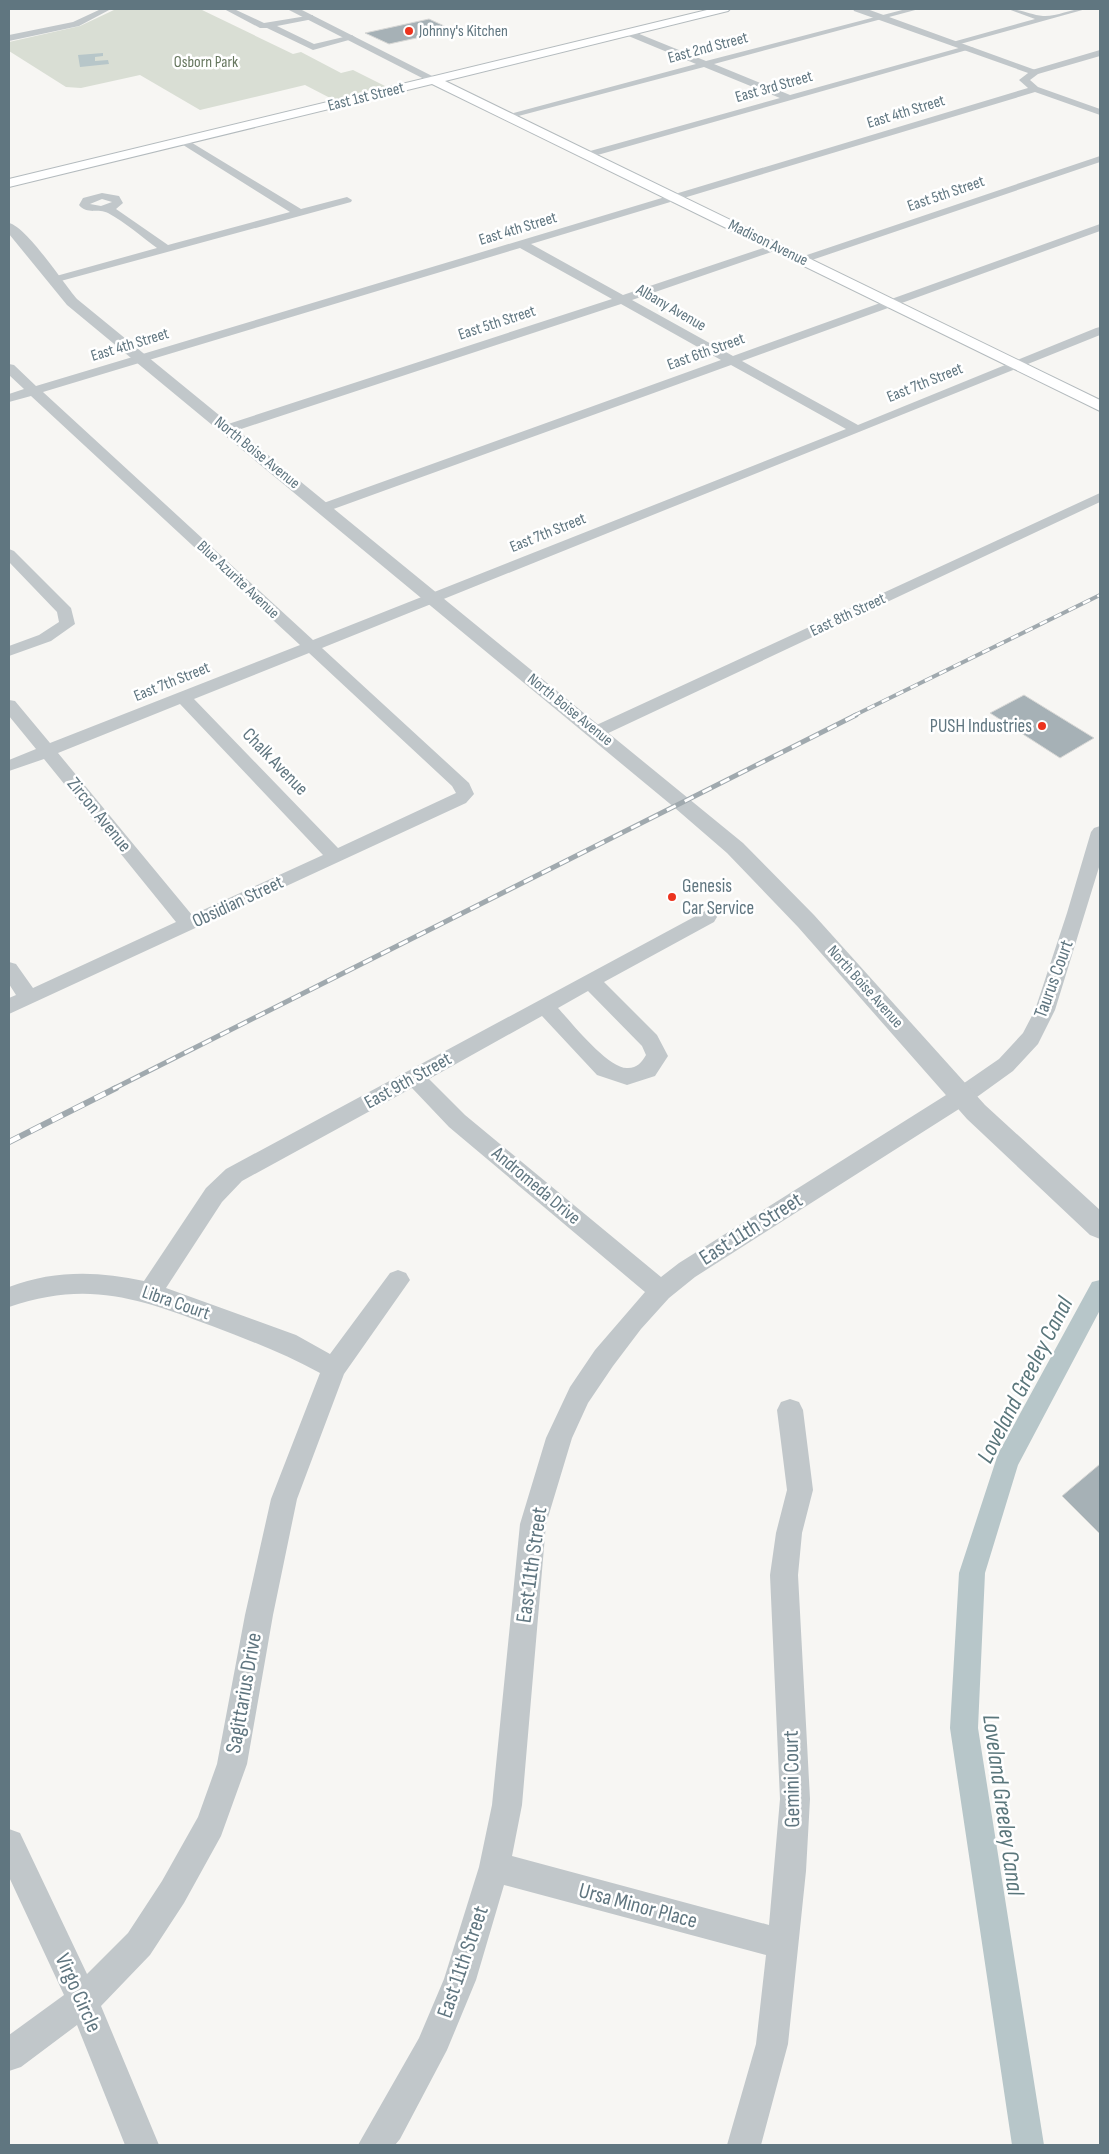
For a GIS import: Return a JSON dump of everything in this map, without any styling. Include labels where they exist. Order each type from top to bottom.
[{"type":"main road","name":"East 1st Street","points":[[9,183],[724,9]]},
{"type":"main road","name":"Madison Avenue","points":[[434,80],[1100,406]]},
{"type":"street","points":[[9,38],[76,24],[106,9]]},
{"type":"street","points":[[228,9],[260,25],[270,26],[310,17]]},
{"type":"street","points":[[292,9],[434,80]]},
{"type":"street","points":[[858,9],[1035,72]]},
{"type":"street","name":"East 2nd Street","points":[[507,116],[915,9]]},
{"type":"street","points":[[1012,9],[1044,19]]},
{"type":"street","points":[[953,43],[1082,9]]},
{"type":"street","points":[[270,26],[313,47],[352,38]]},
{"type":"street","points":[[629,33],[788,98]]},
{"type":"street","name":"East 3rd Street","points":[[587,155],[969,48]]},
{"type":"street","points":[[1100,53],[1035,72],[1024,80],[1035,89],[1100,112]]},
{"type":"street","name":"East 4th Street","points":[[9,398],[1035,89]]},
{"type":"street","points":[[184,141],[299,213]]},
{"type":"street","name":"East 5th Street","points":[[802,260],[1100,159]]},
{"type":"street","points":[[53,280],[346,200]]},
{"type":"street","points":[[108,208],[166,249]]},
{"type":"street","name":"North Boise Avenue","points":[[9,227],[23,241],[72,302],[683,803],[765,878],[806,920],[962,1096],[1003,1139],[1099,1226]]},
{"type":"street","name":"East 6th Street","points":[[323,508],[1100,227]]},
{"type":"street","name":"Albany Avenue","points":[[522,244],[624,299],[856,430]]},
{"type":"street","name":"East 5th Street","points":[[227,429],[624,299],[776,247]]},
{"type":"street","name":"East 7th Street","points":[[9,766],[856,430],[1100,330]]},
{"type":"street","name":"Blue Azurite Avenue","points":[[9,368],[458,782],[465,794]]},
{"type":"street","name":"East 8th Street","points":[[596,732],[1100,498]]},
{"type":"street","points":[[9,554],[65,611],[67,624],[45,638],[9,651]]},
{"type":"street","name":"Chalk Avenue","points":[[183,696],[336,857]]},
{"type":"street","name":"Zircon Avenue","points":[[9,705],[189,924]]},
{"type":"street","name":"Obsidian Street","points":[[9,1007],[336,857],[460,799],[465,794]]},
{"type":"street","name":"Taurus Court","points":[[962,1096],[1006,1064],[1031,1038],[1045,1010],[1077,913],[1100,832]]},
{"type":"street","name":"East 9th Street","points":[[150,1292],[214,1195],[234,1175],[707,917]]},
{"type":"street","points":[[9,969],[29,998]]},
{"type":"street","points":[[544,1006],[604,1069],[627,1077],[648,1070],[657,1056],[650,1041],[590,980]]},
{"type":"street","name":"Andromeda Drive","points":[[414,1077],[457,1121],[661,1291]]},
{"type":"street","name":"East 11th Street","points":[[375,2145],[431,2050],[460,1980],[494,1867],[507,1805],[533,1524],[559,1438],[579,1394],[632,1322],[661,1291],[687,1270],[962,1096]]},
{"type":"street","name":"Sagittarius Drive","points":[[9,2054],[82,2001],[139,1944],[173,1892],[210,1825],[232,1764],[259,1615],[284,1499],[334,1368],[398,1280]]},
{"type":"street","name":"Libra Court","points":[[9,1297],[33,1288],[73,1283],[111,1284],[150,1292],[287,1343],[334,1368]]},
{"type":"street","name":"Gemini Court","points":[[744,2145],[772,2044],[791,1871],[795,1799],[784,1575],[789,1532],[800,1490],[790,1410]]},
{"type":"street","name":"Virgo Circle","points":[[9,1844],[82,2001],[142,2145]]},
{"type":"street","name":"Ursa Minor Place","points":[[494,1867],[782,1944]]},
{"type":"green space","name":"Osborn Park","points":[[116,9],[200,9],[293,54],[301,52],[341,73],[353,70],[387,87],[334,100],[305,85],[200,110],[140,75],[81,88],[66,87],[9,51],[9,42],[80,26]]},
{"type":"shaded area","points":[[103,53],[103,56],[95,57],[95,61],[108,60],[109,64],[80,67],[78,55]]},
{"type":"building","name":"Johnny's Kitchen","points":[[429,19],[453,30],[389,44],[365,33]]},
{"type":"building","name":"PUSH Industries","points":[[1024,695],[1094,738],[1060,758],[990,713]]},
{"type":"building","points":[[1100,1464],[1100,1534],[1062,1496]]},
{"type":"waterway","name":"Loveland Greeley Canal","points":[[1028,2145],[964,1728],[972,1573],[1007,1462],[1100,1289]]},
{"type":"railway","points":[[853,716],[1100,595]]},
{"type":"railway","points":[[113,1089],[856,715]]},
{"type":"railway","points":[[9,1142],[116,1088]]},
{"type":"place","name":"Johnny's Kitchen","points":[[409,31]]},
{"type":"place","name":"PUSH Industries","points":[[1042,726]]},
{"type":"place","name":"Genesis Car Service","points":[[672,897]]}]
